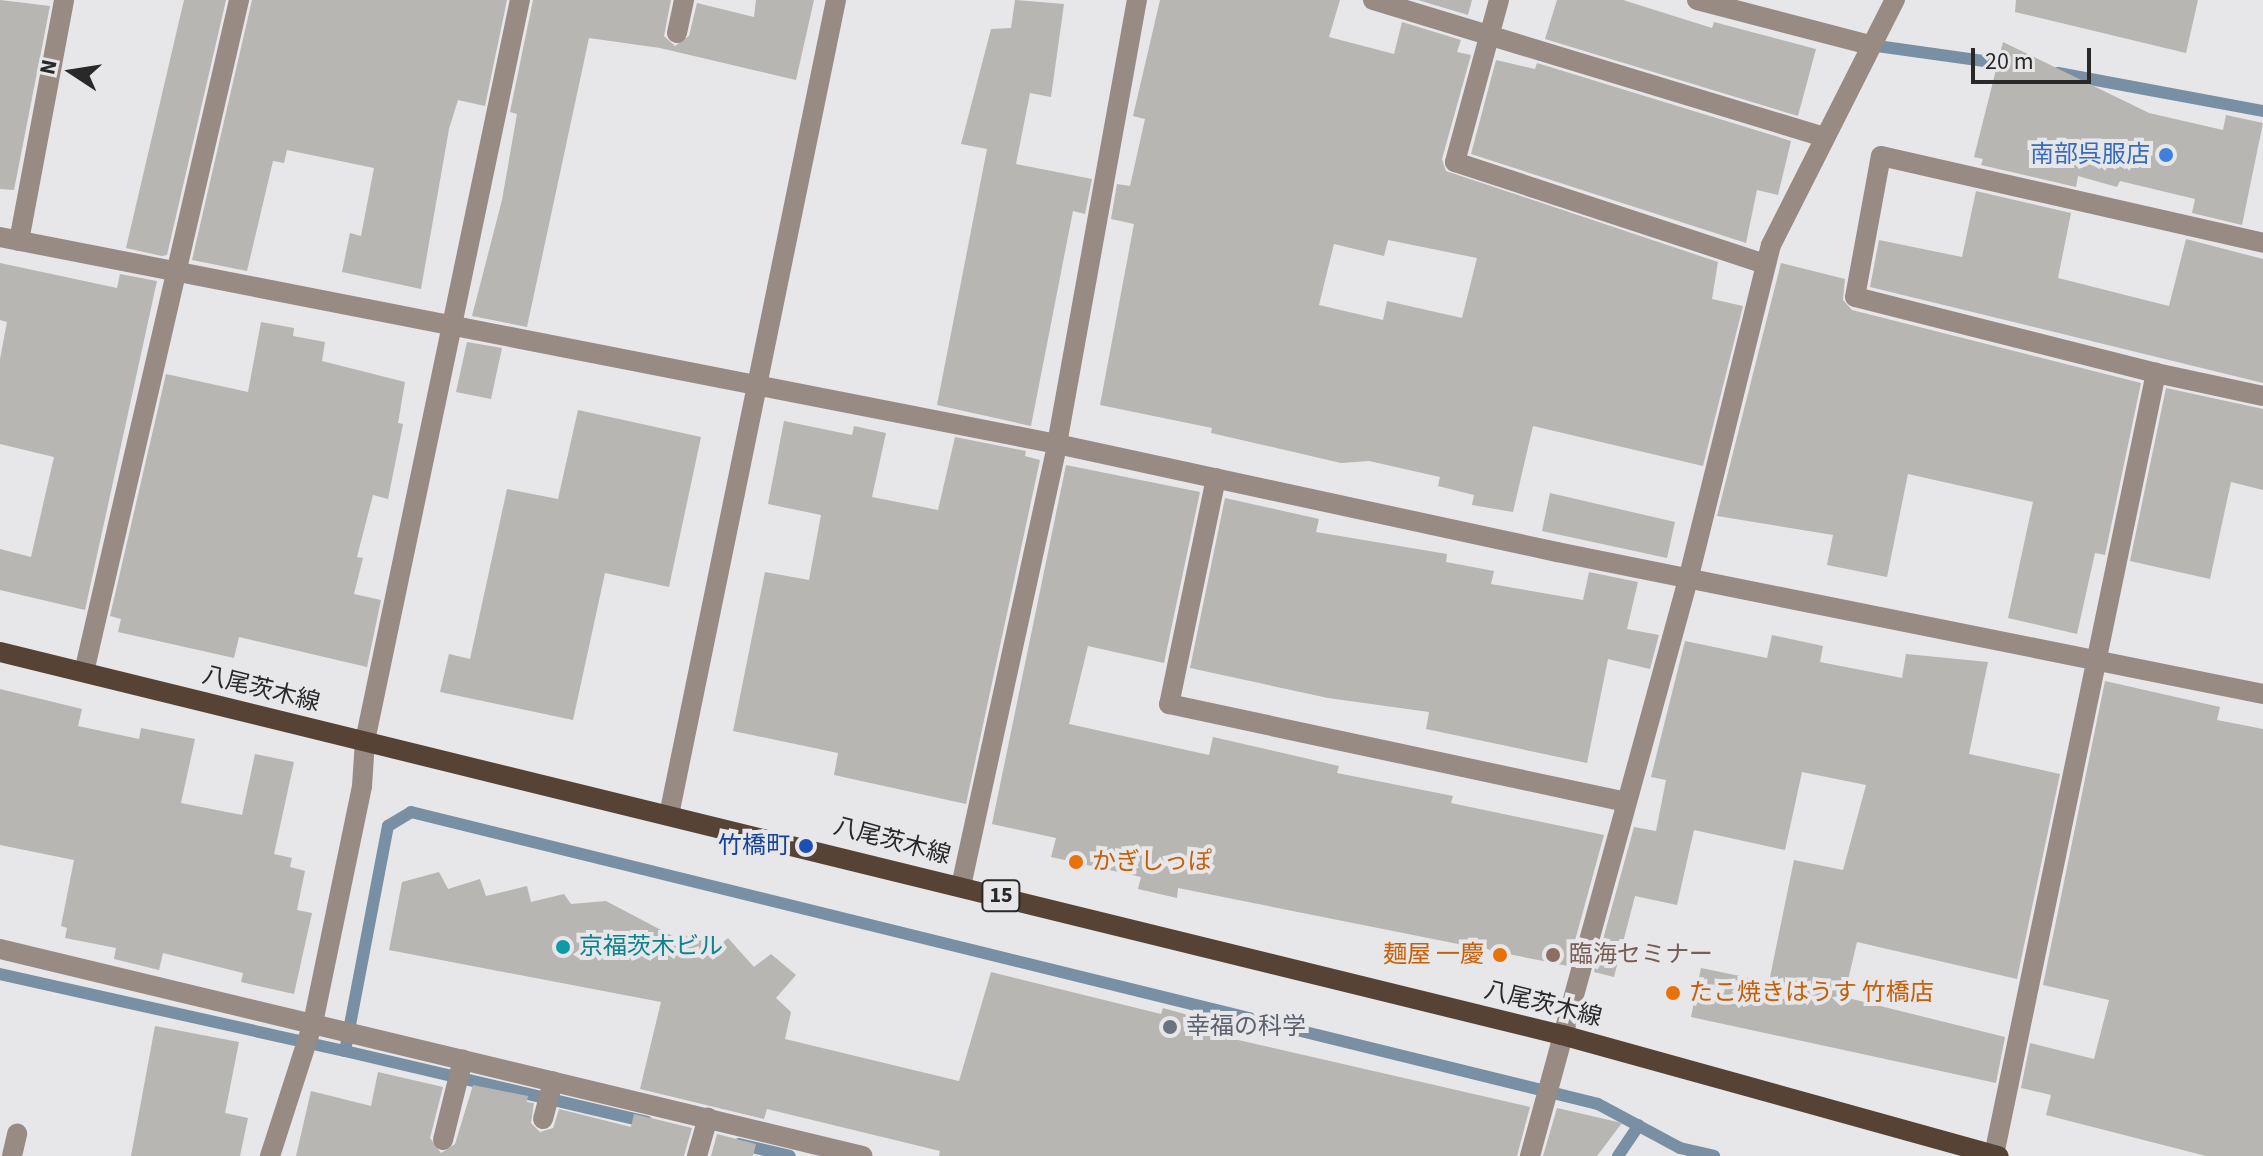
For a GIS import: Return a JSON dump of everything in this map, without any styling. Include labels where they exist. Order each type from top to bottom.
[{"type":"main road","name":"八尾茨木線","points":[[0,652],[1562,1035],[1996,1155]]},
{"type":"street","points":[[64,0],[9,239],[1057,444],[2263,694]]},
{"type":"street","points":[[84,672],[239,0]]},
{"type":"street","points":[[270,1156],[314,1033],[362,786],[365,741],[408,553],[449,325],[520,0]]},
{"type":"street","points":[[677,33],[684,0]]},
{"type":"street","points":[[669,815],[836,0]]},
{"type":"street","points":[[961,886],[1057,444],[1137,0]]},
{"type":"street","points":[[1373,0],[1489,38],[1824,137]]},
{"type":"street","points":[[1499,0],[1455,162],[1766,264]]},
{"type":"street","points":[[1697,0],[1870,45]]},
{"type":"street","points":[[1530,1156],[1689,576],[1766,264],[1824,137],[1895,0]]},
{"type":"street","points":[[2263,243],[1881,156],[1855,297],[2156,373],[2263,396]]},
{"type":"street","points":[[1996,1155],[2156,373]]},
{"type":"street","points":[[1216,478],[1169,704],[1626,802]]},
{"type":"street","points":[[0,949],[314,1033],[359,1033],[459,1073],[549,1100],[702,1136],[863,1156]]},
{"type":"street","points":[[443,1140],[459,1073]]},
{"type":"street","points":[[12,1156],[17,1134]]},
{"type":"building","points":[[0,0],[50,6],[14,190],[0,189]]},
{"type":"building","points":[[184,0],[226,0],[167,255],[162,256],[126,248]]},
{"type":"building","points":[[252,0],[507,0],[485,106],[458,100],[449,129],[421,289],[342,272],[350,233],[361,236],[374,168],[287,150],[284,163],[273,161],[247,271],[192,260]]},
{"type":"building","points":[[533,0],[671,0],[664,36],[675,46],[689,36],[697,3],[754,17],[756,0],[814,0],[796,80],[660,48],[589,38],[527,327],[472,316],[502,200],[517,114],[510,112]]},
{"type":"building","points":[[1015,0],[1064,4],[1051,97],[1030,93],[1016,164],[1092,179],[1085,214],[1073,211],[1031,426],[937,405],[987,149],[961,144],[991,29],[1011,28]]},
{"type":"building","points":[[1160,0],[1340,0],[1329,37],[1394,54],[1402,22],[1461,40],[1457,52],[1471,55],[1442,159],[1446,171],[1718,262],[1712,299],[1743,306],[1703,466],[1533,426],[1513,512],[1472,505],[1474,495],[1438,486],[1440,477],[1369,461],[1341,463],[1211,433],[1212,428],[1100,405],[1134,224],[1111,219],[1117,184],[1130,186],[1145,119],[1133,116]],"holes":[[[1388,240],[1477,258],[1462,318],[1387,301],[1383,320],[1319,305],[1334,244],[1384,256]]]},
{"type":"building","points":[[1418,0],[1472,0],[1468,15]]},
{"type":"building","points":[[1557,0],[1623,0],[1712,28],[1714,22],[1816,49],[1798,116],[1545,39]]},
{"type":"building","points":[[2016,0],[2198,0],[2186,53],[2015,12]]},
{"type":"building","points":[[2003,42],[2149,113],[2223,130],[2226,115],[2263,123],[2242,225],[2192,213],[2195,199],[2120,181],[2117,187],[2078,176],[2076,187],[1981,165],[1983,159],[1974,157]]},
{"type":"building","points":[[1496,60],[1535,69],[1537,63],[1791,141],[1778,195],[1757,190],[1746,243],[1471,154]]},
{"type":"building","points":[[1976,191],[2071,213],[2058,278],[2169,306],[2186,239],[2263,259],[2263,383],[1870,287],[1879,240],[1962,257]]},
{"type":"building","points":[[0,263],[117,288],[120,274],[157,281],[85,610],[0,590],[0,549],[31,557],[54,457],[0,444],[0,359],[7,322],[0,320]]},
{"type":"building","points":[[1781,263],[1845,279],[1843,300],[1852,310],[2141,383],[2105,555],[2095,553],[2077,634],[2008,618],[2033,502],[1908,474],[1887,577],[1827,565],[1833,535],[1717,516]]},
{"type":"building","points":[[261,322],[294,328],[293,336],[325,342],[322,361],[405,382],[398,423],[403,424],[388,499],[373,495],[357,557],[363,558],[354,594],[381,600],[367,667],[239,637],[234,658],[118,632],[121,619],[110,616],[166,374],[248,392]]},
{"type":"building","points":[[467,342],[502,348],[491,399],[456,392]]},
{"type":"building","points":[[2166,388],[2263,409],[2263,490],[2231,482],[2210,579],[2130,561]]},
{"type":"building","points":[[578,410],[701,437],[669,587],[605,573],[573,720],[440,692],[449,654],[470,659],[507,489],[558,499]]},
{"type":"building","points":[[784,421],[852,435],[854,426],[886,433],[872,497],[938,510],[955,437],[1026,451],[1025,456],[1040,460],[966,804],[834,775],[838,753],[733,731],[765,572],[809,580],[821,515],[768,504]]},
{"type":"building","points":[[1066,465],[1200,492],[1164,663],[1088,646],[1069,724],[1209,755],[1213,737],[1339,766],[1337,773],[1453,796],[1451,803],[1604,835],[1568,966],[1178,888],[1177,898],[1138,889],[1141,877],[1051,857],[1056,838],[992,824]]},
{"type":"building","points":[[1550,493],[1675,522],[1667,558],[1542,531]]},
{"type":"building","points":[[1225,498],[1319,519],[1316,532],[1447,554],[1446,562],[1494,571],[1491,584],[1583,600],[1589,572],[1638,582],[1627,629],[1659,635],[1650,669],[1608,659],[1587,763],[1426,729],[1429,712],[1328,698],[1190,668]]},
{"type":"building","points":[[1772,635],[1823,646],[1820,662],[1902,678],[1906,654],[1988,662],[1969,754],[2060,774],[2017,979],[1857,942],[1844,997],[2005,1037],[1996,1083],[1691,1017],[1701,968],[1769,982],[1794,860],[1843,870],[1866,785],[1802,772],[1785,850],[1694,830],[1677,905],[1635,896],[1614,977],[1594,972],[1634,827],[1656,831],[1666,780],[1651,777],[1685,641],[1767,658]]},
{"type":"building","points":[[2105,681],[2220,707],[2217,720],[2263,729],[2263,1156],[2206,1156],[2046,1115],[2051,1095],[2021,1088],[2030,1043],[2094,1059],[2109,1000],[2043,985]]},
{"type":"building","points":[[0,689],[82,709],[78,726],[139,739],[141,728],[195,739],[181,803],[242,815],[255,754],[294,762],[274,854],[292,858],[290,867],[305,871],[297,910],[312,913],[294,994],[241,982],[243,973],[163,953],[159,970],[114,959],[116,948],[65,938],[67,928],[61,926],[74,860],[0,845]]},
{"type":"building","points":[[439,872],[448,889],[480,879],[486,896],[527,886],[531,902],[564,894],[571,904],[606,901],[680,940],[684,932],[720,945],[728,938],[754,967],[771,954],[796,975],[776,998],[791,1012],[785,1039],[959,1081],[991,972],[1161,1014],[1163,1008],[1228,1026],[1225,1037],[1530,1107],[1517,1156],[939,1156],[940,1151],[767,1109],[764,1119],[640,1089],[661,1002],[389,950],[402,882]]},
{"type":"building","points":[[155,1026],[239,1042],[225,1113],[248,1118],[240,1156],[131,1156]]},
{"type":"building","points":[[378,1072],[443,1087],[430,1138],[441,1153],[455,1144],[473,1085],[528,1096],[527,1102],[534,1103],[531,1123],[540,1132],[553,1128],[559,1109],[631,1127],[634,1114],[692,1128],[684,1156],[296,1156],[311,1091],[371,1106]]},
{"type":"building","points":[[1557,1108],[1622,1123],[1597,1156],[1543,1156]]},
{"type":"building","points":[[717,1134],[756,1144],[753,1156],[711,1156]]},
{"type":"waterway","points":[[1870,45],[2012,65]]},
{"type":"waterway","points":[[2058,73],[2263,111]]},
{"type":"waterway","points":[[0,974],[345,1051],[388,826],[411,812],[1598,1104],[1680,1148],[1714,1156]]},
{"type":"waterway","points":[[345,1051],[647,1122]]},
{"type":"waterway","points":[[1618,1156],[1639,1125]]},
{"type":"waterway","points":[[739,1144],[790,1156]]},
{"type":"place","name":"南部呉服店","points":[[2166,155]]},
{"type":"place","name":"竹橋町","points":[[806,846]]},
{"type":"place","name":"かぎしっぽ","points":[[1076,862]]},
{"type":"place","name":"京福茨木ビル","points":[[563,947]]},
{"type":"place","name":"麺屋 一慶","points":[[1500,955]]},
{"type":"place","name":"臨海セミナー","points":[[1553,955]]},
{"type":"place","name":"たこ焼きはうす 竹橋店","points":[[1673,993]]},
{"type":"place","name":"幸福の科学","points":[[1170,1027]]}]
